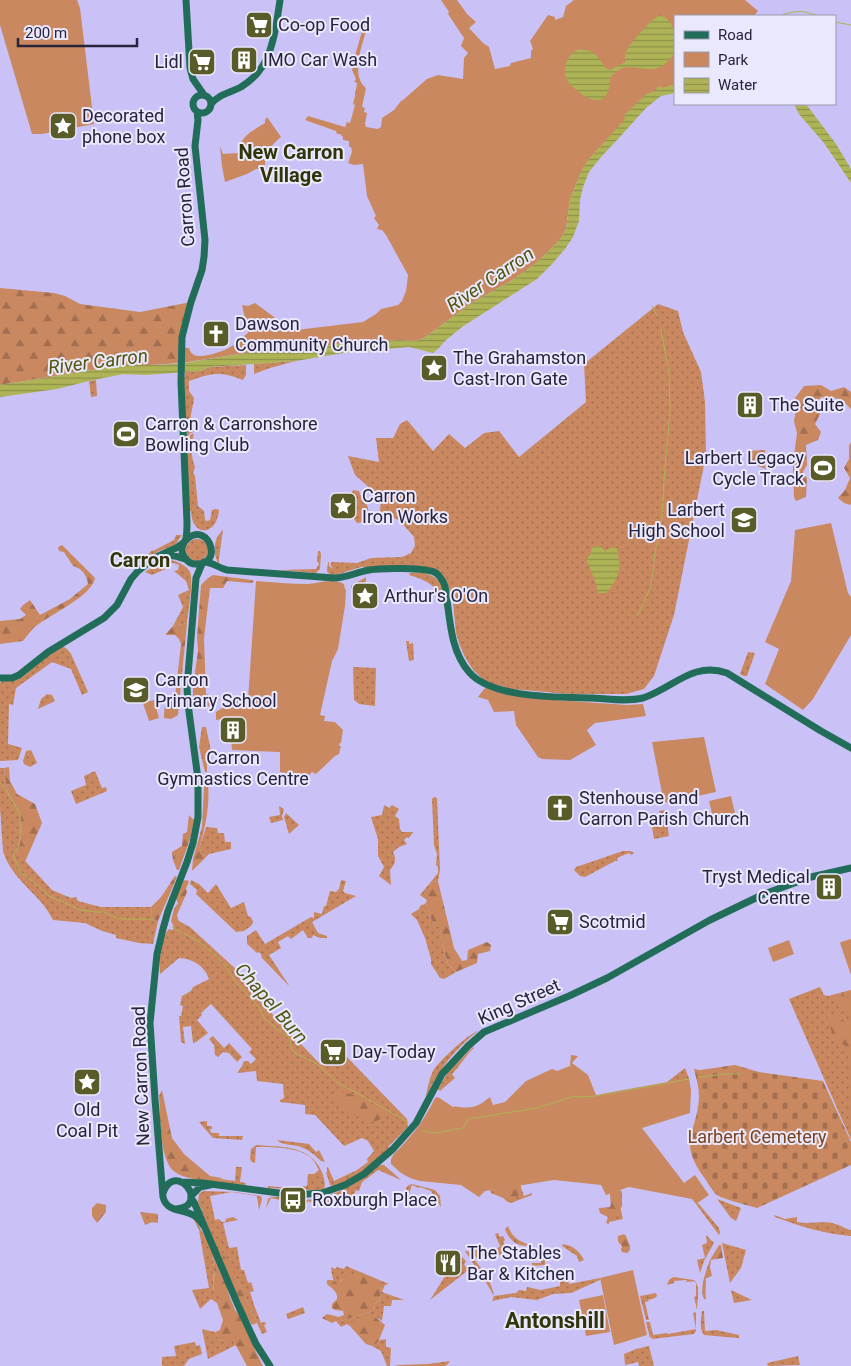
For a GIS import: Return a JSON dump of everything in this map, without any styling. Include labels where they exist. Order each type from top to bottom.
[{"type":"main road","points":[[186,0],[190,68],[196,85],[207,98],[210,107],[206,112],[200,113],[193,108],[194,99],[207,98],[242,86],[259,72],[270,47],[280,0]]},
{"type":"main road","name":"Carron Road","points":[[187,522],[181,382],[182,338],[184,325],[202,270],[205,240],[196,146],[197,112]]},
{"type":"main road","name":"Carron Road","points":[[197,135],[206,112]]},
{"type":"main road","points":[[187,522],[190,528],[198,535]]},
{"type":"main road","points":[[187,522],[182,550],[187,561]]},
{"type":"main road","points":[[0,678],[12,678],[24,672],[48,652],[111,612],[134,575],[154,558],[176,548],[190,536],[203,536],[208,540],[216,564]]},
{"type":"main road","points":[[203,563],[212,552]]},
{"type":"main road","points":[[148,563],[169,556],[176,556],[197,564],[209,562],[227,570],[334,578],[372,570],[422,570],[435,573],[445,586],[452,635],[458,654],[468,671],[484,683],[518,694],[631,700],[644,697],[701,670],[711,670],[722,672],[735,678],[851,748]]},
{"type":"main road","name":"New Carron Road","points":[[187,561],[192,566],[196,578]]},
{"type":"main road","name":"New Carron Road","points":[[163,1192],[161,1186],[151,1045],[152,1006],[163,929],[193,843],[198,816],[198,779],[187,697],[196,578],[203,563]]},
{"type":"main road","name":"King Street","points":[[179,1181],[301,1195],[337,1189],[354,1181],[382,1159],[407,1134],[422,1114],[442,1074],[484,1032],[592,985],[710,920],[764,894],[811,877],[851,868]]},
{"type":"main road","name":"New Carron Road","points":[[159,1160],[166,1176],[179,1181]]},
{"type":"main road","points":[[203,1225],[193,1215],[169,1207],[166,1204],[163,1192],[168,1184],[179,1181],[189,1187],[191,1197],[256,1344],[270,1366]]},
{"type":"main road","points":[[176,1209],[185,1207],[200,1187],[212,1185]]},
{"type":"green space","points":[[0,0],[77,0],[80,8],[94,124],[42,134],[32,134],[0,25]]},
{"type":"green space","points":[[441,0],[457,0],[467,14],[476,22],[469,28],[489,47],[495,69],[510,66],[511,63],[531,58],[531,51],[533,49],[530,41],[548,15],[555,17],[555,20],[563,17],[566,6],[574,0],[745,0],[758,11],[755,15],[674,15],[674,84],[645,96],[624,116],[626,119],[589,159],[582,170],[570,199],[566,229],[561,238],[534,265],[475,301],[424,338],[415,341],[356,342],[287,351],[259,351],[181,363],[181,347],[189,348],[194,355],[208,355],[229,348],[248,333],[242,305],[248,306],[255,303],[274,317],[288,331],[363,322],[381,309],[398,305],[402,301],[406,291],[408,275],[386,235],[382,230],[377,229],[379,225],[374,218],[376,216],[367,196],[363,164],[354,165],[348,163],[352,152],[351,147],[349,147],[349,141],[343,140],[340,134],[305,120],[308,116],[345,127],[347,122],[350,123],[355,105],[353,104],[357,83],[354,82],[356,79],[352,70],[365,21],[369,22],[361,47],[358,66],[361,82],[366,88],[362,107],[365,108],[364,112],[367,113],[366,127],[378,129],[381,127],[382,118],[394,110],[401,101],[427,79],[438,75],[463,79],[464,58],[468,53],[461,46],[464,38],[448,14],[449,12]]},
{"type":"green space","points":[[267,117],[281,137],[268,151],[265,169],[256,169],[225,182],[220,146],[223,154],[238,153],[245,137],[265,123]]},
{"type":"green space","points":[[0,288],[54,293],[65,296],[80,304],[140,312],[191,302],[181,363],[128,364],[0,385]]},
{"type":"green space","points":[[658,304],[678,311],[683,332],[701,372],[705,402],[706,455],[674,615],[654,676],[644,689],[626,694],[568,694],[512,689],[493,684],[484,680],[473,670],[465,657],[456,633],[453,603],[448,584],[443,575],[436,569],[412,566],[361,567],[339,574],[331,575],[327,572],[328,562],[329,566],[333,569],[330,564],[332,562],[357,563],[371,558],[402,557],[411,553],[415,546],[414,537],[400,521],[380,511],[381,498],[355,475],[348,456],[379,462],[376,438],[393,438],[400,424],[407,420],[433,451],[449,434],[465,448],[484,433],[499,431],[519,457],[586,402],[584,364]]},
{"type":"green space","points":[[296,361],[270,368],[254,374],[254,364]]},
{"type":"green space","points":[[246,365],[246,375],[243,380],[228,375],[216,374],[189,381],[189,391],[194,398],[191,419],[194,432],[190,433],[187,437],[186,443],[183,378],[185,372],[200,371],[210,367]]},
{"type":"green space","points":[[96,380],[97,396],[91,397],[89,381]]},
{"type":"green space","points":[[821,385],[831,391],[844,387],[851,392],[851,409],[841,399],[821,397],[817,403],[820,414],[815,424],[821,432],[818,440],[806,445],[807,465],[803,472],[807,478],[806,497],[796,501],[794,497],[793,463],[797,433],[794,421],[797,405],[795,398],[804,386]]},
{"type":"green space","name":"Carron & Carronshore Bowling Club","points":[[135,421],[139,443],[116,446],[113,424]]},
{"type":"green space","points":[[194,434],[192,455],[195,467],[193,473],[195,476],[198,506],[204,511],[205,520],[207,521],[210,520],[212,510],[219,510],[214,525],[210,529],[205,530],[196,526],[192,520],[191,511],[189,511],[186,456],[190,452],[190,435]]},
{"type":"green space","points":[[851,442],[850,505],[838,498],[845,490],[850,478],[844,468],[849,459],[849,446]]},
{"type":"green space","points":[[765,450],[766,469],[748,462],[749,451]]},
{"type":"green space","points":[[822,464],[831,464],[831,482],[822,482]]},
{"type":"green space","points":[[353,490],[359,491],[369,513],[359,523],[354,519],[350,507]]},
{"type":"green space","points":[[831,523],[848,593],[851,597],[851,635],[813,699],[803,710],[765,684],[779,649],[765,642],[791,581],[795,530]]},
{"type":"green space","points":[[223,529],[219,564],[216,558],[215,546],[216,539]]},
{"type":"green space","points":[[176,535],[182,535],[175,545],[159,551],[139,563],[135,560],[138,556],[141,558],[143,556],[146,557],[152,550],[174,540]]},
{"type":"green space","points":[[193,539],[201,539],[208,546],[208,554],[201,561],[193,561],[186,554],[186,546]]},
{"type":"green space","points":[[62,545],[95,578],[92,585],[79,598],[36,626],[23,641],[0,644],[0,621],[20,619],[26,615],[20,609],[30,600],[40,615],[70,599],[88,584],[84,573],[73,566],[64,552],[59,551],[58,547]]},
{"type":"green space","points":[[318,551],[321,554],[320,569],[316,573],[279,570],[316,569],[319,564],[317,561]]},
{"type":"green space","points":[[170,560],[186,567],[191,576],[187,623],[173,626],[183,607],[178,595],[189,590],[186,581],[174,571],[178,570],[179,565],[170,562],[168,568],[152,575],[145,572],[157,564]]},
{"type":"green space","points":[[410,573],[428,574],[436,578],[440,583],[446,597],[449,626],[442,599],[434,587],[409,575]]},
{"type":"green space","points":[[213,575],[252,580],[254,582],[227,581],[223,588],[210,588],[204,638],[206,694],[219,698],[217,703],[199,707],[193,705],[193,686],[198,651],[197,637],[201,585]]},
{"type":"green space","points":[[366,577],[366,595],[364,598],[355,601],[351,586]]},
{"type":"green space","points":[[256,581],[308,584],[335,581],[344,584],[346,590],[338,649],[332,661],[320,715],[325,716],[324,721],[335,722],[343,730],[339,746],[341,746],[339,754],[316,774],[312,772],[304,781],[306,785],[304,787],[292,774],[280,772],[280,752],[232,750],[231,738],[247,735],[245,722],[234,723],[232,717],[216,720],[216,712],[227,705],[231,698],[248,700]]},
{"type":"green space","points":[[187,623],[178,715],[171,719],[164,718],[166,705],[169,700],[175,697],[181,644],[175,635],[165,635],[173,626]]},
{"type":"green space","points":[[406,641],[409,641],[409,644],[413,643],[414,660],[409,661]]},
{"type":"green space","points":[[63,646],[71,654],[88,692],[82,695],[71,669],[52,662],[16,688],[13,705],[9,704],[8,744],[22,748],[18,760],[0,761],[0,683],[20,678],[44,657]]},
{"type":"green space","points":[[748,652],[755,653],[747,676],[744,676],[740,674]]},
{"type":"green space","points":[[353,667],[376,668],[375,706],[359,704],[354,700]]},
{"type":"green space","points":[[488,687],[555,700],[627,705],[643,704],[646,716],[595,723],[587,730],[596,745],[570,760],[542,759],[538,757],[516,725],[514,711],[494,712],[488,700],[478,697]]},
{"type":"green space","points":[[47,694],[52,695],[55,701],[38,709],[41,699]]},
{"type":"green space","points":[[154,700],[159,718],[149,721],[143,703]]},
{"type":"green space","points":[[202,727],[206,727],[211,751],[207,758],[207,772],[205,772],[199,747]]},
{"type":"green space","points":[[704,737],[716,792],[664,803],[652,742]]},
{"type":"green space","points":[[31,750],[37,763],[30,767],[24,764],[23,761],[26,751]]},
{"type":"green space","points":[[9,767],[10,781],[17,794],[35,804],[42,823],[25,862],[16,851],[21,838],[21,822],[18,810],[7,789],[4,768]]},
{"type":"green space","points":[[0,768],[4,768],[8,792],[20,817],[21,838],[16,851],[52,890],[71,898],[76,897],[78,901],[101,907],[151,907],[152,918],[158,921],[153,944],[116,938],[116,935],[85,923],[53,920],[44,905],[14,872],[3,851]]},
{"type":"green space","points":[[95,771],[102,788],[106,787],[107,791],[76,804],[71,791],[86,785],[84,776]]},
{"type":"green space","points":[[208,784],[207,817],[199,849],[206,857],[192,871],[193,859],[202,827],[204,787]]},
{"type":"green space","points":[[731,796],[736,818],[714,822],[709,801]]},
{"type":"green space","points":[[434,797],[437,798],[440,870],[438,881],[431,882],[427,900],[420,895],[438,873],[436,865],[437,854],[434,845],[432,799]]},
{"type":"green space","points":[[384,805],[389,808],[392,805],[399,809],[395,816],[399,819],[402,832],[413,832],[409,838],[407,837],[404,840],[407,844],[393,852],[395,860],[390,870],[391,885],[379,876],[384,867],[378,856],[378,839],[371,817],[382,815]]},
{"type":"green space","points":[[279,806],[284,809],[283,820],[271,823],[269,817],[280,815]]},
{"type":"green space","points":[[665,810],[669,836],[654,839],[652,827],[662,824],[659,811]]},
{"type":"green space","points":[[286,813],[299,825],[289,834],[284,817]]},
{"type":"green space","points":[[189,815],[194,820],[190,839],[179,870],[177,870],[172,852],[182,846],[183,834],[187,832]]},
{"type":"green space","points":[[206,827],[217,828],[218,833],[224,833],[225,842],[231,842],[231,849],[209,854],[206,857],[199,849]]},
{"type":"green space","points":[[623,851],[634,853],[617,858],[618,861],[585,877],[580,876],[574,870],[576,867]]},
{"type":"green space","points":[[175,876],[177,877],[158,921],[152,918],[151,907],[161,897]]},
{"type":"green space","points":[[191,880],[199,884],[208,893],[216,884],[231,908],[244,902],[248,916],[251,917],[253,922],[251,926],[244,931],[236,932],[196,894],[197,890],[190,884]]},
{"type":"green space","points":[[341,880],[346,881],[343,891],[356,896],[312,922],[318,933],[327,936],[327,938],[313,935],[312,938],[308,938],[303,930],[291,939],[288,936],[278,942],[281,948],[269,955],[290,987],[261,957],[259,952],[257,953],[247,944],[247,936],[256,930],[265,944],[311,917],[314,918],[314,912],[322,914],[330,891],[336,892],[339,889]]},
{"type":"green space","points":[[183,881],[189,881],[186,889],[187,892],[177,915],[179,922],[177,927],[174,927],[171,921],[174,909],[178,903],[176,899]]},
{"type":"green space","points":[[438,881],[454,948],[462,961],[467,960],[468,950],[487,942],[491,945],[490,951],[478,954],[477,963],[456,972],[448,964],[440,928],[433,924],[426,903],[431,882]]},
{"type":"green space","points":[[426,903],[433,924],[440,927],[448,964],[456,972],[444,979],[440,978],[431,964],[425,938],[417,920],[411,914]]},
{"type":"green space","points":[[175,919],[190,927],[238,971],[255,996],[321,1065],[341,1051],[407,1119],[408,1127],[388,1147],[389,1149],[364,1171],[348,1181],[333,1186],[330,1185],[326,1172],[328,1167],[334,1181],[357,1170],[368,1162],[367,1159],[374,1151],[368,1141],[362,1138],[344,1146],[315,1115],[305,1114],[305,1105],[280,1102],[284,1098],[283,1084],[257,1081],[256,1071],[237,1073],[244,1061],[248,1061],[251,1064],[256,1059],[249,1052],[252,1049],[211,1004],[201,1013],[202,1015],[197,1020],[208,1033],[193,1043],[191,1026],[183,1027],[185,1044],[181,1042],[179,1016],[181,1016],[183,1006],[180,1005],[182,996],[191,991],[193,987],[209,979],[201,966],[189,960],[179,958],[160,974],[162,944],[169,929],[173,930]]},
{"type":"green space","points":[[851,939],[851,975],[840,943]]},
{"type":"green space","points":[[789,940],[794,954],[773,962],[768,948]]},
{"type":"green space","points":[[820,987],[824,995],[828,996],[851,990],[851,1140],[789,999]]},
{"type":"green space","points":[[842,994],[851,1000],[851,1013],[834,997],[834,995]]},
{"type":"green space","points":[[829,1016],[840,1017],[851,1028],[851,1070],[848,1065],[849,1053],[846,1046],[835,1041],[827,1018]]},
{"type":"green space","points":[[478,1031],[448,1060],[426,1095],[430,1077],[436,1067],[461,1043]]},
{"type":"green space","points":[[213,1036],[224,1048],[229,1043],[242,1057],[237,1062],[229,1053],[223,1052],[218,1057],[215,1055],[214,1045],[209,1039]]},
{"type":"green space","points":[[473,1047],[452,1074],[455,1078],[440,1091],[438,1089],[448,1072]]},
{"type":"green space","points":[[571,1055],[578,1056],[572,1063],[588,1075],[596,1095],[689,1078],[691,1090],[690,1113],[642,1128],[684,1183],[695,1175],[709,1195],[696,1204],[692,1199],[629,1187],[606,1195],[601,1185],[554,1180],[485,1191],[479,1197],[461,1185],[420,1181],[410,1178],[391,1164],[393,1155],[420,1124],[435,1098],[438,1097],[453,1107],[473,1107],[490,1097],[493,1105],[505,1102],[526,1081],[552,1069],[557,1071],[570,1066]]},
{"type":"green space","name":"Larbert Cemetery","points":[[735,1065],[759,1072],[823,1081],[851,1142],[851,1165],[757,1208],[717,1195],[695,1164],[691,1153],[691,1136],[699,1096],[694,1069],[700,1070]]},
{"type":"green space","points":[[685,1068],[689,1078],[680,1083],[667,1082]]},
{"type":"green space","points":[[162,1090],[172,1138],[184,1154],[210,1176],[222,1178],[217,1182],[187,1178],[172,1169],[167,1161],[162,1139],[159,1096]]},
{"type":"green space","points":[[336,1091],[355,1095],[380,1108],[386,1114],[385,1117],[370,1122],[345,1110],[334,1094]]},
{"type":"green space","points":[[207,1121],[207,1126],[212,1126],[212,1129],[210,1129],[211,1133],[219,1133],[219,1136],[243,1136],[242,1140],[213,1138],[199,1122]]},
{"type":"green space","points":[[277,1140],[309,1144],[316,1152],[319,1150],[325,1162],[304,1148]]},
{"type":"green space","points":[[256,1145],[286,1147],[296,1150],[304,1153],[312,1158],[323,1175],[324,1189],[312,1192],[310,1190],[268,1188],[268,1186],[289,1188],[307,1186],[308,1174],[314,1174],[319,1170],[310,1157],[298,1151],[284,1148],[256,1147],[255,1163],[252,1162],[250,1159],[251,1149]]},
{"type":"green space","points":[[380,1165],[384,1165],[401,1180],[378,1170],[362,1182],[359,1191],[356,1190],[351,1202],[337,1196],[333,1206],[318,1202],[317,1205],[308,1201],[306,1204],[297,1201],[295,1205],[271,1198],[266,1208],[268,1199],[271,1197],[302,1200],[334,1194],[363,1178]]},
{"type":"green space","points":[[236,1167],[242,1167],[240,1182],[246,1183],[245,1186],[217,1182],[221,1179],[235,1181]]},
{"type":"green space","points":[[545,1178],[545,1181],[521,1185],[521,1191],[516,1197],[503,1198],[495,1193],[506,1181]]},
{"type":"green space","points":[[412,1184],[435,1190],[440,1196],[441,1207],[431,1191],[420,1187],[412,1185],[408,1197],[406,1195],[406,1188]]},
{"type":"green space","points":[[520,1185],[524,1196],[532,1193],[532,1195],[511,1203],[491,1193],[490,1190]]},
{"type":"green space","points":[[616,1186],[622,1192],[622,1206],[618,1214],[613,1216],[600,1212],[599,1209],[611,1206],[612,1202],[608,1190]]},
{"type":"green space","points":[[203,1191],[235,1192],[261,1196],[262,1200],[259,1210],[257,1196],[232,1192],[210,1196],[215,1220],[219,1219],[225,1222],[226,1219],[233,1217],[238,1220],[223,1223],[229,1248],[237,1247],[241,1270],[244,1270],[248,1283],[251,1282],[254,1291],[250,1292],[254,1305],[261,1323],[265,1322],[266,1324],[264,1325],[267,1332],[262,1334],[238,1281],[218,1251],[198,1202],[199,1194]]},
{"type":"green space","points":[[618,1193],[623,1219],[609,1222],[609,1224],[606,1223],[608,1217],[600,1213],[599,1208],[611,1207],[610,1195]]},
{"type":"green space","points":[[717,1199],[741,1208],[736,1221],[731,1218]]},
{"type":"green space","points":[[97,1203],[106,1205],[106,1212],[97,1223],[92,1216],[92,1208]]},
{"type":"green space","points":[[698,1203],[719,1228],[719,1235],[696,1204]]},
{"type":"green space","points":[[140,1212],[158,1214],[158,1223],[152,1222],[145,1225]]},
{"type":"green space","points":[[774,1215],[785,1219],[797,1217],[797,1222],[802,1223],[831,1223],[851,1230],[851,1236],[812,1229],[775,1217]]},
{"type":"green space","points":[[193,1218],[208,1242],[226,1282],[212,1256],[214,1268],[213,1289],[224,1300],[217,1303],[211,1299],[200,1309],[192,1290],[209,1288],[199,1230]]},
{"type":"green space","points":[[508,1226],[516,1238],[531,1245],[526,1246],[515,1242],[509,1237],[505,1229]]},
{"type":"green space","points":[[498,1233],[505,1240],[503,1242],[506,1246],[502,1250],[502,1255],[499,1255],[497,1249],[500,1246],[495,1234]]},
{"type":"green space","points":[[624,1234],[630,1246],[630,1250],[627,1253],[622,1252],[622,1246],[618,1239],[618,1236]]},
{"type":"green space","points":[[706,1235],[714,1243],[700,1273],[697,1260],[705,1258],[702,1245],[707,1243]]},
{"type":"green space","points":[[722,1243],[746,1250],[741,1268],[730,1283]]},
{"type":"green space","points":[[563,1244],[576,1249],[584,1260],[579,1262],[577,1256],[562,1246]]},
{"type":"green space","points":[[719,1245],[721,1245],[723,1258],[710,1260]]},
{"type":"green space","points":[[477,1249],[489,1251],[491,1254],[481,1256],[479,1261],[471,1251]]},
{"type":"green space","points":[[218,1251],[222,1252],[238,1281],[257,1323],[252,1325],[245,1314]]},
{"type":"green space","points":[[465,1251],[468,1251],[484,1272],[494,1296],[487,1284]]},
{"type":"green space","points":[[547,1251],[549,1257],[545,1259],[545,1265],[532,1266],[532,1263],[541,1263],[541,1253]]},
{"type":"green space","points":[[459,1254],[466,1261],[464,1265],[471,1268],[430,1300]]},
{"type":"green space","points":[[212,1256],[226,1282],[235,1310],[241,1316],[263,1366],[247,1366],[233,1340],[220,1341],[215,1332],[220,1330],[223,1320],[217,1303],[223,1300],[215,1292],[213,1285],[214,1266]]},
{"type":"green space","points":[[710,1260],[712,1276],[706,1278],[706,1299],[704,1299],[702,1290]]},
{"type":"green space","points":[[346,1266],[389,1284],[385,1285],[382,1292],[404,1300],[392,1300],[391,1306],[384,1306],[382,1321],[374,1316],[352,1323],[350,1326],[347,1324],[341,1327],[336,1321],[373,1311],[374,1305],[380,1299],[382,1286],[342,1279],[339,1285],[337,1284],[332,1275],[331,1267],[344,1269]]},
{"type":"green space","points":[[633,1270],[647,1335],[614,1345],[600,1278]]},
{"type":"green space","points":[[363,1275],[382,1286],[380,1299],[374,1305],[373,1311],[332,1323],[322,1318],[327,1314],[339,1317],[344,1315],[343,1311],[332,1308],[332,1304],[337,1299],[337,1294],[327,1284],[327,1280],[333,1280],[339,1285],[346,1277]]},
{"type":"green space","points":[[673,1277],[695,1281],[674,1281],[674,1283],[667,1285]]},
{"type":"green space","points":[[600,1278],[600,1280],[571,1293],[553,1294],[537,1300],[511,1297],[492,1301],[494,1296],[516,1293],[519,1290],[526,1291],[527,1287],[541,1290],[560,1286],[560,1280],[568,1279],[569,1284]]},
{"type":"green space","points":[[696,1282],[698,1290],[697,1310],[694,1297],[696,1296]]},
{"type":"green space","points":[[731,1290],[752,1300],[734,1303]]},
{"type":"green space","points":[[656,1293],[657,1296],[655,1298],[645,1302],[649,1320],[646,1320],[640,1296]]},
{"type":"green space","points":[[603,1295],[610,1332],[586,1336],[579,1300]]},
{"type":"green space","points":[[303,1307],[305,1313],[288,1319],[286,1314]]},
{"type":"green space","points":[[702,1311],[704,1311],[705,1331],[716,1330],[739,1335],[739,1338],[704,1335],[701,1327]]},
{"type":"green space","points":[[696,1312],[696,1329],[693,1313]]},
{"type":"green space","points":[[369,1315],[374,1316],[385,1325],[379,1340],[372,1346],[366,1344],[350,1326],[355,1320]]},
{"type":"green space","points":[[646,1322],[650,1322],[653,1335],[696,1329],[694,1334],[652,1339],[652,1337],[650,1338]]},
{"type":"green space","points":[[202,1329],[215,1332],[220,1341],[233,1340],[236,1345],[208,1359]]},
{"type":"green space","points":[[386,1339],[386,1347],[391,1348],[390,1366],[387,1366],[381,1351],[372,1346],[379,1340]]},
{"type":"green space","points":[[195,1342],[196,1346],[200,1345],[202,1354],[189,1359],[184,1366],[162,1366],[162,1357],[176,1356],[174,1346]]},
{"type":"green space","points":[[649,1346],[654,1366],[639,1366],[638,1362],[625,1365],[624,1354]]},
{"type":"green space","points":[[798,1356],[800,1365],[768,1366],[767,1363]]},
{"type":"green space","points":[[450,1361],[445,1366],[394,1366],[428,1364]]},
{"type":"water","points":[[660,15],[665,17],[674,31],[674,54],[664,65],[655,69],[623,68],[611,77],[606,95],[603,99],[598,100],[588,98],[569,83],[565,74],[566,66],[569,58],[575,51],[582,49],[594,53],[604,66],[610,70],[625,62],[625,55],[629,46],[651,21]]},
{"type":"water","points":[[674,84],[674,93],[661,96],[646,108],[589,172],[583,187],[579,221],[573,237],[552,264],[537,279],[462,327],[433,353],[409,347],[343,353],[296,361],[210,367],[200,371],[145,375],[123,374],[57,389],[0,397],[0,385],[128,364],[177,364],[259,351],[287,351],[356,342],[415,341],[424,338],[475,301],[534,265],[555,245],[566,229],[570,199],[582,170],[589,159],[625,119],[624,116],[645,95],[654,91],[659,86],[663,88]]},
{"type":"water","points":[[794,105],[807,105],[836,144],[851,169],[851,183],[824,143],[799,114]]},
{"type":"water","points":[[599,545],[605,551],[610,548],[617,548],[619,567],[617,577],[606,593],[598,593],[586,559],[590,555],[592,548]]},
{"type":"waterway","points":[[783,15],[799,12],[815,15]]},
{"type":"waterway","points":[[836,22],[851,25]]},
{"type":"waterway","points":[[652,306],[657,316]]},
{"type":"waterway","points":[[638,615],[651,586],[662,518],[670,411],[669,372],[661,330]]},
{"type":"waterway","name":"Chapel Burn","points":[[0,783],[20,814],[19,846],[13,854],[20,872],[49,896],[81,910],[104,912],[123,919],[153,920]]},
{"type":"waterway","name":"Chapel Burn","points":[[172,927],[198,941],[225,965],[235,981],[260,1009],[265,1019],[288,1037],[293,1052],[317,1064],[337,1082],[408,1122]]},
{"type":"waterway","name":"Chapel Burn","points":[[699,1077],[740,1074]]},
{"type":"waterway","name":"Chapel Burn","points":[[422,1131],[436,1133],[463,1128],[468,1119],[536,1108],[574,1096],[596,1096],[689,1079]]},
{"type":"place","name":"Co-op Food","points":[[259,25]]},
{"type":"place","name":"IMO Car Wash","points":[[244,60]]},
{"type":"place","name":"Lidl","points":[[202,62]]},
{"type":"place","name":"Decorated phone box","points":[[63,126]]},
{"type":"place","name":"Dawson Community Church","points":[[216,334]]},
{"type":"place","name":"The Grahamston Cast-Iron Gate","points":[[434,368]]},
{"type":"place","name":"The Suite","points":[[750,405]]},
{"type":"place","name":"Carron & Carronshore Bowling Club","points":[[126,434]]},
{"type":"place","name":"Larbert Legacy Cycle Track","points":[[823,468]]},
{"type":"place","name":"Carron Iron Works","points":[[343,506]]},
{"type":"place","name":"Larbert High School","points":[[744,520]]},
{"type":"place","name":"Arthur's O'On","points":[[365,596]]},
{"type":"place","name":"Carron Primary School","points":[[136,690]]},
{"type":"place","name":"Carron Gymnastics Centre","points":[[233,730]]},
{"type":"place","name":"Stenhouse and Carron Parish Church","points":[[560,808]]},
{"type":"place","name":"Tryst Medical Centre","points":[[829,887]]},
{"type":"place","name":"Scotmid","points":[[560,922]]},
{"type":"place","name":"Day-Today","points":[[333,1052]]},
{"type":"place","name":"Old Coal Pit","points":[[87,1082]]},
{"type":"place","name":"Roxburgh Place","points":[[293,1200]]},
{"type":"place","name":"The Stables Bar & Kitchen","points":[[448,1263]]},
{"type":"district","name":"New Carron Village","points":[[291,164]]},
{"type":"district","name":"Carron","points":[[140,560]]},
{"type":"district","name":"Antonshill","points":[[555,1320]]},
{"type":"water label","name":"River Carron","points":[[490,279]]},
{"type":"water label","name":"River Carron","points":[[98,361]]}]
